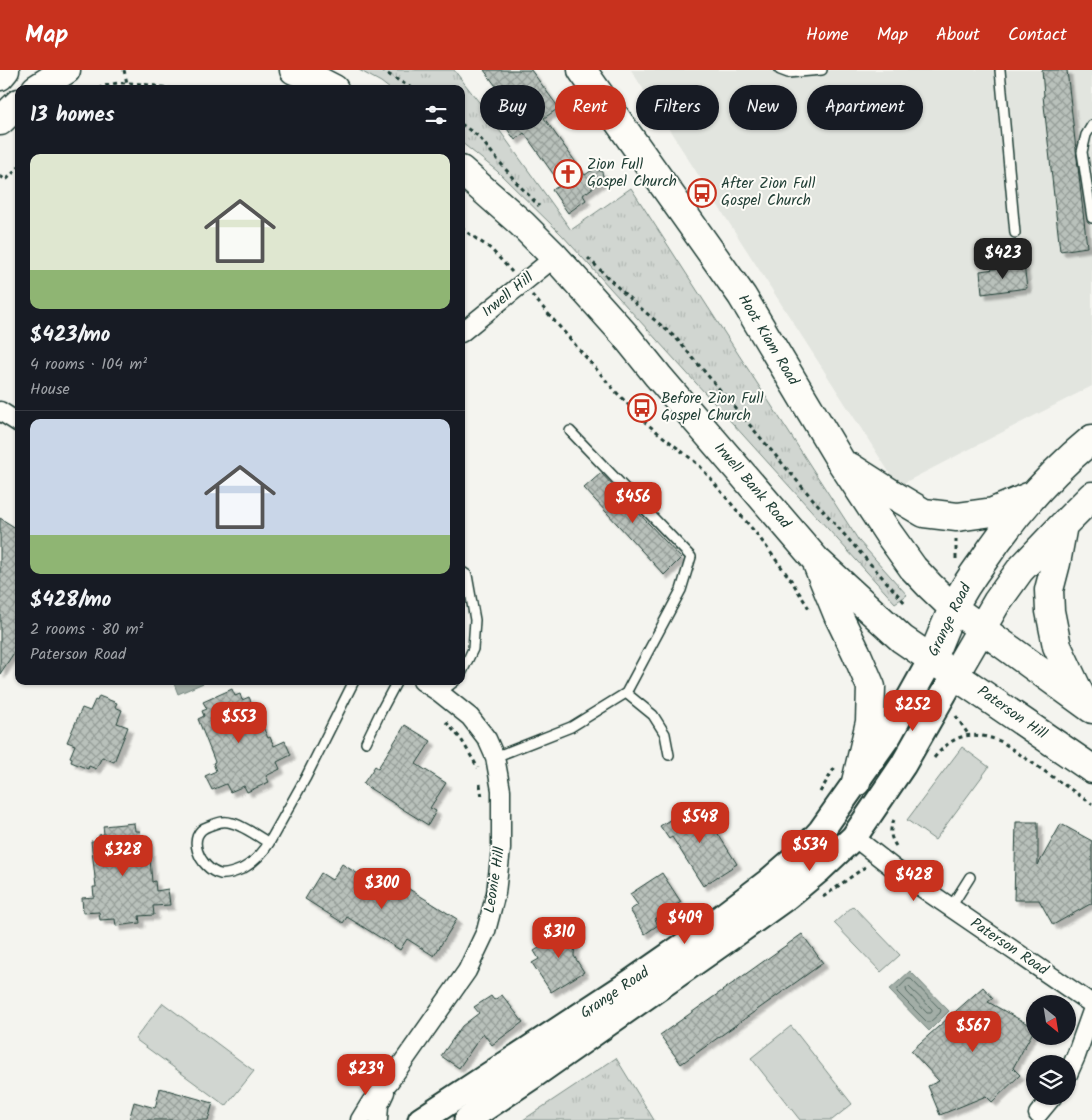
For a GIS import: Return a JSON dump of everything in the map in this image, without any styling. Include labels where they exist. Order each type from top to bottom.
[{"type":"main road","points":[[0,76],[5,70]]},
{"type":"main road","points":[[37,85],[50,70]]},
{"type":"main road","points":[[41,85],[66,70]]},
{"type":"main road","points":[[294,70],[326,85]]},
{"type":"main road","name":"Hoot Kiam Road","points":[[582,70],[742,296],[840,460],[888,533],[913,568],[953,608]]},
{"type":"main road","points":[[0,121],[15,107]]},
{"type":"main road","name":"Irwell Bank Road","points":[[465,174],[522,224],[555,257],[625,335],[816,560],[902,639],[932,658]]},
{"type":"main road","name":"Grange Road","points":[[421,1120],[630,984],[768,882],[798,856],[822,831],[889,736],[932,658],[953,608],[970,579],[1002,533],[1034,495],[1072,456],[1092,439]]},
{"type":"main road","points":[[840,460],[924,513],[957,517],[993,512],[1034,495]]},
{"type":"main road","name":"Grange Road","points":[[467,1120],[785,898],[854,837],[902,765],[997,602],[1020,570],[1092,496]]},
{"type":"main road","points":[[1063,525],[1049,590],[1050,611],[1057,646],[1088,706]]},
{"type":"main road","points":[[816,560],[838,615],[871,687],[870,722],[856,782]]},
{"type":"main road","points":[[953,608],[1088,706]]},
{"type":"main road","name":"Paterson Hill","points":[[932,658],[1092,769]]},
{"type":"street","name":"Irwell Hill","points":[[465,330],[555,257]]},
{"type":"street","points":[[0,411],[15,420]]},
{"type":"street","name":"Leonie Hill","points":[[360,1120],[371,1102],[390,1082],[467,971],[486,931],[496,893],[501,849],[501,790],[495,757],[487,739],[470,717],[428,685]]},
{"type":"street","name":"Paterson Road","points":[[854,837],[896,870],[1092,1004]]},
{"type":"street","points":[[1076,1056],[1092,1011]]},
{"type":"street","name":"Leonie Hill","points":[[378,1120],[380,1105],[390,1082]]},
{"type":"street","points":[[1038,1114],[1046,1105]]},
{"type":"lane","points":[[780,70],[788,73],[822,70]]},
{"type":"lane","points":[[1000,70],[1016,233]]},
{"type":"lane","points":[[1092,125],[1086,135],[1082,152],[1092,218]]},
{"type":"lane","points":[[495,757],[570,727],[626,693],[681,590],[691,557],[570,431]]},
{"type":"lane","points":[[465,573],[468,575],[475,620],[473,649],[465,666]]},
{"type":"lane","points":[[269,843],[234,823],[223,821],[206,827],[198,834],[195,846],[201,859],[210,870],[221,874],[235,872],[250,864],[265,850],[269,843],[306,777],[352,685]]},
{"type":"lane","points":[[366,742],[395,685]]},
{"type":"lane","points":[[440,693],[450,685]]},
{"type":"lane","points":[[626,693],[653,715],[664,734],[669,755]]},
{"type":"lane","points":[[951,907],[970,877]]},
{"type":"path","points":[[124,70],[127,83]]},
{"type":"path","points":[[381,70],[406,85]]},
{"type":"path","points":[[104,85],[127,83],[143,85]]},
{"type":"path","points":[[465,127],[478,136],[544,212]]},
{"type":"path","points":[[0,176],[6,180],[15,171]]},
{"type":"path","points":[[465,231],[491,249],[617,393],[647,424],[699,465],[759,537],[791,580],[811,612]]},
{"type":"path","points":[[584,254],[631,300],[676,338],[804,489],[905,603]]},
{"type":"path","points":[[956,567],[957,517]]},
{"type":"path","points":[[955,714],[968,734],[989,736],[1002,742],[1092,804]]},
{"type":"path","points":[[444,720],[461,739],[478,766],[482,801]]},
{"type":"path","points":[[820,793],[838,762]]},
{"type":"shaded area","points":[[631,70],[1092,70],[1092,386],[898,486],[670,130],[719,130],[719,85],[641,85]]},
{"type":"green space","points":[[359,70],[454,70],[480,103],[480,130],[499,130],[571,230],[631,188],[859,541],[907,595],[895,603],[562,235],[497,171],[465,145],[465,85],[385,85]]},
{"type":"green space","points":[[962,747],[989,767],[935,840],[907,820]]},
{"type":"green space","points":[[853,906],[900,955],[881,972],[834,923]]},
{"type":"green space","points":[[163,1003],[254,1071],[226,1106],[135,1039]]},
{"type":"green space","points":[[791,1026],[852,1104],[832,1120],[800,1120],[751,1058]]},
{"type":"green space","points":[[616,1058],[654,1120],[523,1120]]},
{"type":"water","points":[[175,685],[199,685],[178,694]]},
{"type":"water","points":[[910,971],[949,1011],[929,1031],[889,990]]},
{"type":"building","points":[[484,70],[531,70],[542,85],[495,85]]},
{"type":"building","points":[[1042,70],[1067,70],[1087,247],[1060,251],[1043,96]]},
{"type":"building","points":[[545,89],[555,103],[555,111],[545,117]]},
{"type":"building","points":[[545,119],[585,175],[595,168],[602,172],[602,181],[583,195],[586,200],[568,213],[552,190],[561,185],[524,133],[515,140],[508,130],[545,130]]},
{"type":"building","points":[[1024,265],[1027,288],[982,294],[980,271]]},
{"type":"building","points":[[601,473],[681,558],[664,575],[584,488]]},
{"type":"building","points":[[0,518],[15,527],[15,651],[0,674]]},
{"type":"building","points":[[232,689],[235,696],[240,694],[242,700],[249,697],[268,738],[270,737],[274,746],[285,741],[291,755],[277,762],[280,769],[266,776],[269,782],[247,792],[244,786],[230,792],[226,784],[212,790],[205,776],[216,771],[213,763],[215,762],[198,719],[204,716],[202,711],[207,709],[203,702]]},
{"type":"building","points":[[99,696],[117,703],[115,707],[122,710],[117,723],[128,727],[114,762],[102,757],[96,769],[89,766],[88,769],[71,762],[72,758],[70,757],[75,745],[67,742],[82,708],[90,711]]},
{"type":"building","points":[[405,725],[431,741],[416,764],[446,783],[430,808],[436,811],[428,825],[363,784],[375,766],[378,768]]},
{"type":"building","points":[[698,802],[737,864],[703,886],[672,837],[669,839],[660,826]]},
{"type":"building","points":[[1016,822],[1038,822],[1038,865],[1061,824],[1092,841],[1092,903],[1053,925],[1039,900],[1014,900]]},
{"type":"building","points":[[134,823],[135,831],[140,831],[141,837],[148,836],[152,882],[155,881],[156,891],[168,889],[170,905],[153,906],[154,915],[139,916],[140,923],[116,926],[115,919],[100,920],[99,912],[83,913],[82,898],[94,897],[93,887],[96,887],[91,841],[99,841],[99,835],[104,834],[103,826]]},
{"type":"building","points":[[342,864],[399,899],[406,887],[457,919],[434,956],[407,939],[400,950],[347,917],[343,923],[305,899],[321,873],[332,880]]},
{"type":"building","points":[[662,873],[681,902],[655,919],[658,925],[645,934],[630,910],[638,905],[630,894]]},
{"type":"building","points":[[572,922],[580,934],[575,937],[574,956],[584,972],[551,992],[532,963],[539,959],[534,951],[550,941],[548,939]]},
{"type":"building","points":[[802,934],[823,963],[681,1064],[660,1035]]},
{"type":"building","points":[[983,987],[993,998],[988,1002],[1026,1023],[1026,1044],[1013,1068],[1020,1075],[992,1102],[986,1096],[940,1115],[928,1086],[939,1081],[911,1051]]},
{"type":"building","points":[[502,995],[523,1022],[492,1045],[483,1033],[459,1068],[441,1056],[462,1026],[479,1013],[474,1007],[491,996],[494,1000]]},
{"type":"building","points":[[160,1088],[213,1103],[208,1120],[129,1120],[134,1102],[155,1108]]},
{"type":"place","name":"Zion Full Gospel Church","points":[[568,174]]},
{"type":"place","name":"After Zion Full Gospel Church","points":[[702,193]]},
{"type":"place","name":"Before Zion Full Gospel Church","points":[[642,408]]}]
